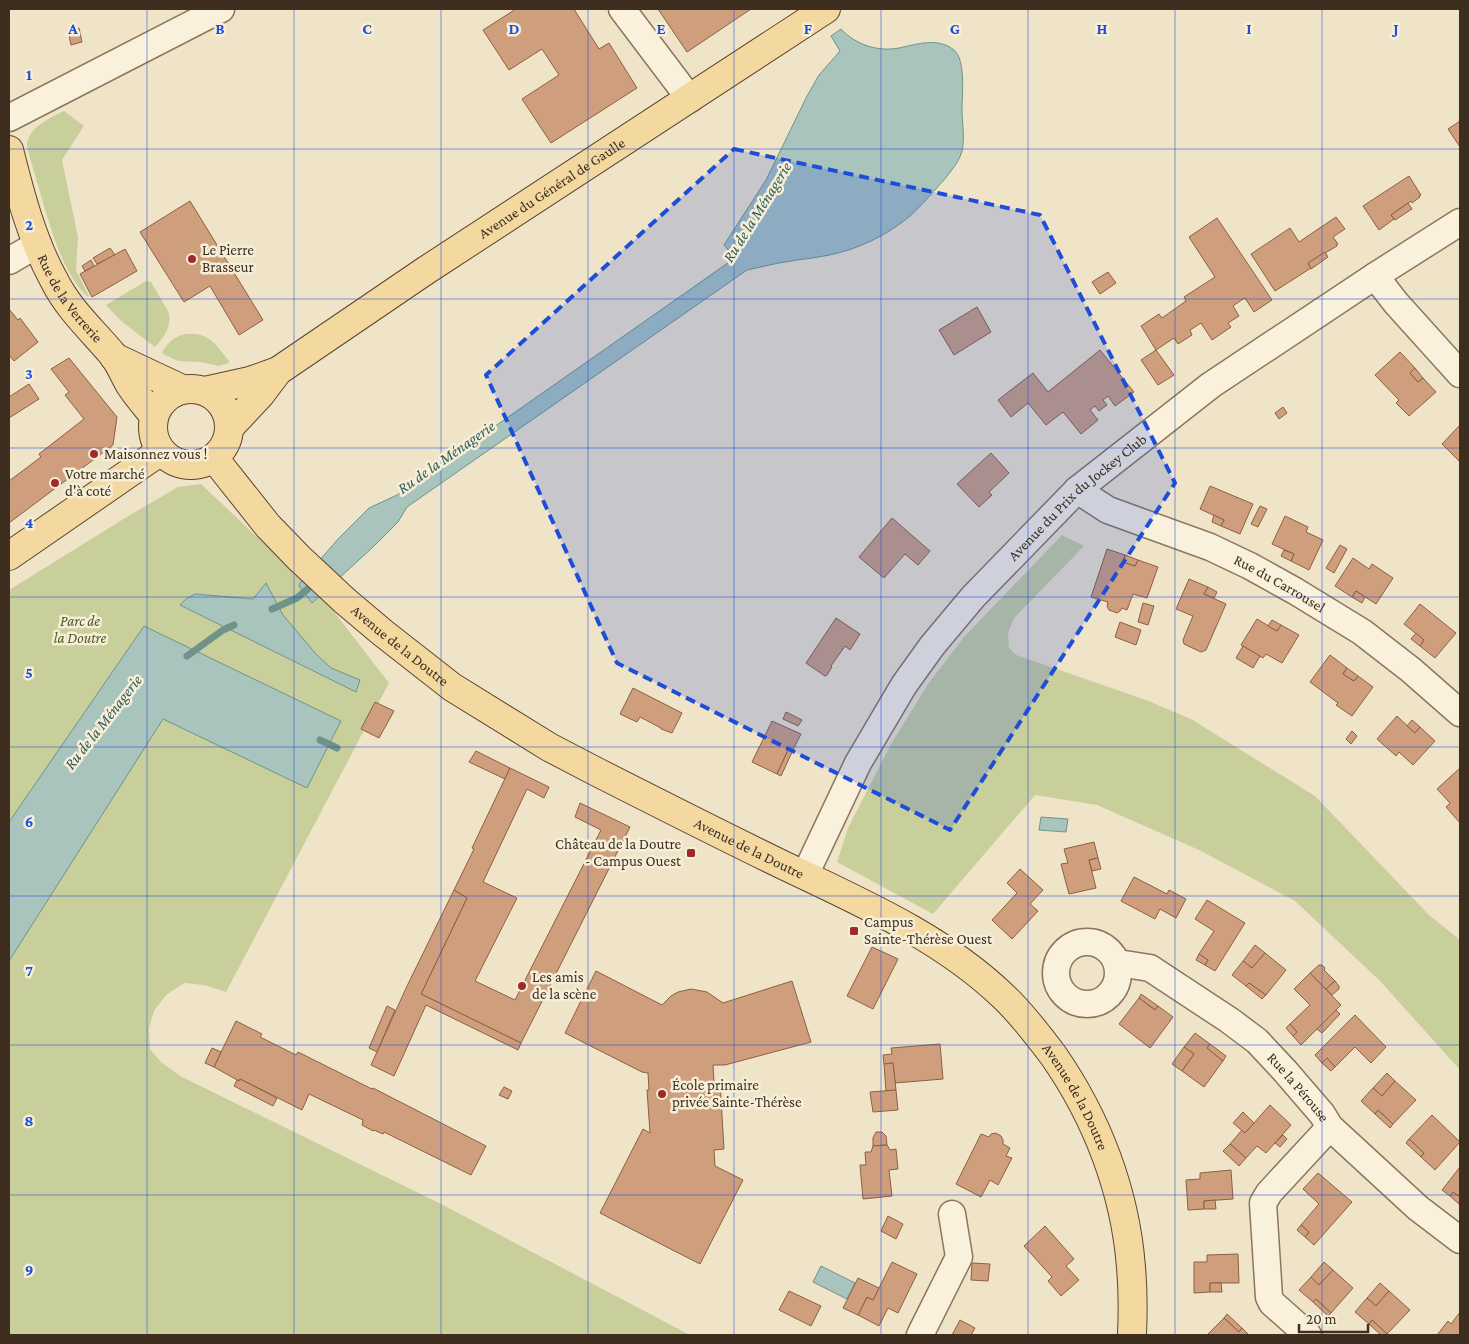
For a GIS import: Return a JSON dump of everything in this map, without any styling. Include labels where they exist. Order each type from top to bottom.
[{"type":"main road","name":"Avenue du Général de Gaulle","points":[[193,390],[250,381],[278,371],[425,271],[826,9]]},
{"type":"main road","name":"Rue de la Verrerie","points":[[9,150],[34,233],[54,281],[83,323],[114,356],[131,386],[154,416]]},
{"type":"main road","name":"Rue de la Verrerie","points":[[114,356],[193,390]]},
{"type":"main road","name":"Avenue du Général de Gaulle","points":[[229,428],[260,395],[278,371]]},
{"type":"main road","points":[[193,390],[215,397],[223,405],[228,416],[229,428],[227,439],[222,450],[214,458],[203,463],[179,464],[168,458],[154,440],[152,428],[154,416],[160,404],[169,394],[193,390]]},
{"type":"main road","points":[[9,556],[161,451]]},
{"type":"main road","name":"Avenue de la Doutre","points":[[214,458],[268,526],[299,558],[345,601],[452,687],[549,747],[710,830],[910,928],[976,973],[1005,997],[1062,1068],[1096,1129],[1113,1174],[1132,1267],[1132,1335]]},
{"type":"street","points":[[9,118],[221,9]]},
{"type":"street","points":[[622,9],[690,99]]},
{"type":"street","points":[[9,197],[34,233],[9,261]]},
{"type":"street","name":"Avenue du Prix du Jockey Club","points":[[804,875],[858,763],[904,685],[932,646],[973,597],[1077,490],[1211,385],[1460,222]]},
{"type":"street","points":[[1375,276],[1396,303],[1460,374]]},
{"type":"street","name":"Rue du Carrousel","points":[[1077,490],[1108,510],[1210,546],[1295,590],[1362,632],[1460,713]]},
{"type":"street","name":"Rue la Pérouse","points":[[1118,964],[1150,968],[1229,1020],[1257,1041],[1322,1114],[1330,1127],[1418,1208],[1460,1240]]},
{"type":"street","points":[[1308,1335],[1272,1303],[1269,1297],[1263,1203],[1274,1188],[1330,1127]]},
{"type":"street","points":[[920,1335],[959,1257],[952,1214]]},
{"type":"highlighted area","points":[[734,149],[1040,215],[1175,483],[950,830],[617,663],[486,375]]},
{"type":"green space","points":[[64,111],[84,126],[62,160],[78,237],[76,270],[88,297],[78,287],[70,274],[56,243],[27,145],[28,139],[35,128]]},
{"type":"green space","points":[[146,281],[151,282],[169,316],[167,330],[155,347],[121,321],[106,305]]},
{"type":"green space","points":[[186,334],[207,337],[216,345],[229,363],[219,366],[200,362],[178,361],[163,354],[162,352],[172,340]]},
{"type":"green space","name":"Parc de la Doutre","points":[[201,484],[328,604],[389,683],[226,992],[204,985],[184,983],[166,995],[154,1011],[149,1028],[150,1049],[161,1062],[180,1076],[441,1204],[690,1335],[9,1335],[9,590],[178,487]]},
{"type":"green space","points":[[1062,535],[1084,546],[1014,618],[1008,633],[1009,648],[1016,655],[1146,700],[1191,719],[1315,796],[1429,915],[1460,940],[1460,1070],[1380,981],[1295,901],[1199,850],[1097,805],[1035,795],[933,914],[837,862],[848,828],[890,746],[928,684],[964,637]]},
{"type":"water","points":[[841,29],[860,43],[875,48],[891,49],[921,43],[935,43],[948,46],[958,55],[962,69],[962,151],[950,172],[923,204],[892,229],[851,249],[829,255],[747,270],[407,507],[398,522],[312,603],[299,586],[300,583],[338,539],[369,508],[397,495],[735,258],[724,245],[766,180],[819,75],[840,51],[831,36]]},
{"type":"water","points":[[266,583],[283,615],[316,654],[331,668],[360,680],[356,692],[180,605],[195,594],[253,599]]},
{"type":"water","points":[[144,626],[341,721],[307,788],[163,719],[9,961],[9,822]]},
{"type":"water","points":[[1041,817],[1068,819],[1066,832],[1039,830]]},
{"type":"water","points":[[821,1266],[855,1283],[847,1299],[813,1282]]},
{"type":"building","points":[[516,9],[574,9],[599,49],[609,43],[637,88],[551,143],[522,99],[559,75],[542,49],[509,70],[483,30]]},
{"type":"building","points":[[658,9],[751,9],[687,52]]},
{"type":"building","points":[[79,28],[82,42],[71,45],[68,31]]},
{"type":"building","points":[[1460,121],[1460,147],[1448,129]]},
{"type":"building","points":[[1409,176],[1421,195],[1420,197],[1391,215],[1394,219],[1379,230],[1363,206]]},
{"type":"building","name":"Le Pierre Brasseur","points":[[190,201],[263,320],[239,335],[210,286],[184,302],[140,232]]},
{"type":"building","points":[[1408,203],[1412,209],[1395,220],[1391,215]]},
{"type":"building","points":[[1336,217],[1345,229],[1333,237],[1338,244],[1337,246],[1308,263],[1311,268],[1275,291],[1251,254],[1290,228],[1299,242]]},
{"type":"building","points":[[1217,218],[1272,300],[1254,312],[1245,298],[1243,299],[1233,306],[1239,316],[1228,323],[1231,327],[1212,340],[1201,323],[1190,330],[1192,335],[1178,344],[1174,338],[1156,350],[1141,326],[1159,314],[1162,318],[1186,301],[1184,297],[1215,277],[1189,237]]},
{"type":"building","points":[[110,248],[115,255],[97,264],[93,258]]},
{"type":"building","points":[[125,249],[137,271],[92,297],[80,274]]},
{"type":"building","points":[[1325,252],[1328,257],[1311,269],[1308,263]]},
{"type":"building","points":[[91,260],[94,266],[85,271],[82,266]]},
{"type":"building","points":[[1108,272],[1116,283],[1100,294],[1092,282]]},
{"type":"building","points":[[977,307],[991,332],[954,355],[939,330]]},
{"type":"building","points":[[9,309],[18,320],[20,318],[38,342],[14,361],[9,355]]},
{"type":"building","points":[[1100,350],[1134,392],[1115,406],[1108,396],[1103,400],[1107,405],[1099,411],[1095,406],[1090,410],[1098,420],[1081,434],[1063,412],[1046,425],[1028,403],[1011,417],[998,400],[1033,373],[1048,392]]},
{"type":"building","points":[[1156,350],[1174,375],[1158,385],[1141,360]]},
{"type":"building","points":[[1400,352],[1415,368],[1410,373],[1418,382],[1423,378],[1436,392],[1409,416],[1396,403],[1399,400],[1375,375]]},
{"type":"building","points":[[69,358],[117,417],[113,445],[9,523],[9,481],[41,457],[39,454],[84,419],[65,395],[69,392],[51,369]]},
{"type":"building","points":[[1415,368],[1423,378],[1418,382],[1410,373]]},
{"type":"building","points":[[29,384],[39,399],[9,418],[9,397]]},
{"type":"building","points":[[1283,407],[1287,413],[1279,419],[1275,413]]},
{"type":"building","points":[[1460,427],[1460,462],[1442,444]]},
{"type":"building","points":[[991,453],[1009,473],[989,492],[992,495],[979,507],[957,484]]},
{"type":"building","points":[[1210,486],[1253,504],[1240,534],[1221,526],[1224,520],[1200,509]]},
{"type":"building","points":[[1260,506],[1267,509],[1258,527],[1251,524]]},
{"type":"building","points":[[1214,515],[1224,520],[1221,526],[1212,522]]},
{"type":"building","points":[[1285,516],[1308,527],[1306,532],[1323,540],[1309,570],[1291,561],[1294,554],[1272,544]]},
{"type":"building","points":[[892,518],[930,551],[918,565],[905,554],[884,578],[859,557]]},
{"type":"building","points":[[1340,545],[1347,549],[1334,573],[1326,568]]},
{"type":"building","points":[[1107,549],[1125,555],[1123,562],[1135,566],[1138,560],[1158,567],[1147,598],[1133,594],[1127,610],[1122,608],[1117,613],[1109,610],[1108,602],[1091,597]]},
{"type":"building","points":[[1284,550],[1294,554],[1291,561],[1281,556]]},
{"type":"building","points":[[1125,555],[1138,560],[1135,566],[1123,562]]},
{"type":"building","points":[[1353,558],[1369,569],[1372,564],[1393,578],[1376,604],[1356,591],[1352,597],[1335,586]]},
{"type":"building","points":[[1189,579],[1208,587],[1204,594],[1226,604],[1206,650],[1201,652],[1184,644],[1183,640],[1193,616],[1176,609]]},
{"type":"building","points":[[1208,587],[1217,592],[1214,598],[1204,594]]},
{"type":"building","points":[[1356,591],[1365,597],[1362,603],[1352,597]]},
{"type":"building","points":[[1143,603],[1154,606],[1148,625],[1138,622]]},
{"type":"building","points":[[1420,604],[1456,633],[1435,658],[1420,646],[1424,640],[1404,624]]},
{"type":"building","points":[[836,618],[860,634],[850,650],[845,646],[825,676],[806,663]]},
{"type":"building","points":[[1257,619],[1277,631],[1281,625],[1299,635],[1282,663],[1266,654],[1263,658],[1241,645]]},
{"type":"building","points":[[1272,620],[1281,625],[1277,631],[1268,626]]},
{"type":"building","points":[[1120,622],[1141,630],[1136,645],[1115,637]]},
{"type":"building","points":[[1416,633],[1424,640],[1420,646],[1411,639]]},
{"type":"building","points":[[1243,646],[1260,656],[1253,668],[1236,658]]},
{"type":"building","points":[[1330,655],[1347,668],[1343,674],[1354,681],[1358,676],[1373,687],[1352,716],[1336,705],[1338,703],[1310,682]]},
{"type":"building","points":[[1347,668],[1358,676],[1354,681],[1343,674]]},
{"type":"building","points":[[633,688],[682,713],[672,733],[640,717],[637,722],[620,714]]},
{"type":"building","points":[[375,702],[394,711],[379,738],[361,729]]},
{"type":"building","points":[[786,712],[802,720],[798,726],[783,719]]},
{"type":"building","points":[[1397,716],[1415,733],[1420,727],[1435,741],[1413,765],[1399,752],[1396,756],[1377,739]]},
{"type":"building","points":[[1412,720],[1420,727],[1415,733],[1407,726]]},
{"type":"building","points":[[772,721],[801,734],[793,750],[789,748],[777,774],[752,762]]},
{"type":"building","points":[[1352,731],[1357,736],[1351,744],[1346,739]]},
{"type":"building","points":[[789,748],[793,750],[781,776],[777,774]]},
{"type":"building","points":[[476,751],[510,768],[505,779],[469,762]]},
{"type":"building","points":[[510,768],[549,787],[544,798],[527,789],[483,882],[517,898],[475,981],[515,1000],[601,830],[575,817],[580,803],[630,827],[521,1043],[421,994],[467,898],[454,890]]},
{"type":"building","points":[[1460,768],[1460,823],[1446,807],[1450,803],[1437,789]]},
{"type":"building","points":[[1094,842],[1098,858],[1089,860],[1096,888],[1069,894],[1061,864],[1068,863],[1064,849]]},
{"type":"building","points":[[1098,858],[1101,869],[1092,871],[1089,860]]},
{"type":"building","points":[[1020,869],[1043,890],[1030,904],[1038,911],[1012,939],[992,920],[1017,893],[1007,883]]},
{"type":"building","points":[[1134,877],[1167,894],[1169,890],[1186,899],[1176,918],[1160,909],[1155,919],[1121,901]]},
{"type":"building","points":[[454,890],[467,898],[421,994],[521,1043],[518,1050],[426,1005],[394,1076],[371,1065]]},
{"type":"building","points":[[1207,900],[1245,923],[1215,971],[1205,965],[1208,960],[1199,954],[1214,931],[1195,919]]},
{"type":"building","points":[[1255,945],[1265,953],[1252,968],[1243,961]]},
{"type":"building","points":[[872,947],[898,959],[873,1009],[847,996]]},
{"type":"building","points":[[1265,953],[1286,970],[1266,995],[1249,983],[1246,986],[1232,975],[1243,961],[1252,968]]},
{"type":"building","points":[[1199,954],[1208,960],[1205,965],[1196,960]]},
{"type":"building","points":[[1319,965],[1325,968],[1324,970],[1335,981],[1326,989],[1310,973]]},
{"type":"building","points":[[596,971],[662,1005],[678,992],[691,989],[707,992],[723,1003],[792,981],[811,1042],[725,1065],[713,1065],[714,1082],[720,1082],[724,1149],[714,1150],[715,1166],[743,1180],[700,1264],[600,1213],[643,1129],[650,1133],[647,1090],[649,1090],[648,1073],[642,1072],[565,1033]]},
{"type":"building","points":[[1310,973],[1341,1005],[1301,1045],[1293,1036],[1297,1032],[1290,1024],[1310,1005],[1294,989]]},
{"type":"building","points":[[1335,981],[1339,989],[1332,995],[1326,989]]},
{"type":"building","points":[[1249,983],[1266,995],[1262,999],[1246,986]]},
{"type":"building","points":[[1141,994],[1158,1006],[1155,1010],[1139,998]]},
{"type":"building","points":[[1139,998],[1155,1010],[1158,1006],[1173,1017],[1150,1048],[1119,1024]]},
{"type":"building","points":[[387,1006],[395,1010],[377,1052],[369,1048]]},
{"type":"building","points":[[1336,1010],[1340,1014],[1322,1033],[1317,1029]]},
{"type":"building","points":[[1355,1015],[1386,1047],[1371,1063],[1355,1047],[1335,1067],[1327,1058],[1322,1063],[1315,1055]]},
{"type":"building","points":[[236,1021],[262,1034],[260,1037],[296,1055],[298,1052],[486,1146],[471,1175],[384,1132],[383,1134],[373,1131],[362,1125],[363,1120],[309,1094],[302,1110],[240,1079],[239,1081],[214,1067]]},
{"type":"building","points":[[1290,1024],[1297,1032],[1293,1036],[1286,1028]]},
{"type":"building","points":[[1195,1033],[1210,1044],[1207,1048],[1223,1061],[1204,1087],[1182,1071],[1194,1054],[1184,1047]]},
{"type":"building","points":[[940,1044],[943,1079],[895,1083],[893,1063],[884,1064],[883,1055],[892,1054],[891,1048]]},
{"type":"building","points":[[1210,1044],[1226,1056],[1223,1061],[1207,1048]]},
{"type":"building","points":[[1184,1047],[1194,1054],[1182,1071],[1172,1064]]},
{"type":"building","points":[[212,1048],[221,1052],[214,1067],[205,1063]]},
{"type":"building","points":[[1327,1058],[1335,1067],[1331,1071],[1322,1063]]},
{"type":"building","points":[[893,1063],[896,1090],[886,1091],[884,1064]]},
{"type":"building","points":[[1387,1073],[1395,1081],[1382,1096],[1373,1088]]},
{"type":"building","points":[[240,1079],[277,1098],[273,1106],[234,1086],[237,1080],[239,1081]]},
{"type":"building","points":[[1395,1081],[1416,1100],[1393,1124],[1378,1110],[1375,1114],[1361,1101],[1373,1088],[1382,1096]]},
{"type":"building","points":[[504,1087],[512,1091],[508,1099],[499,1095]]},
{"type":"building","points":[[896,1090],[898,1110],[873,1112],[870,1092]]},
{"type":"building","points":[[1270,1105],[1291,1125],[1266,1153],[1257,1146],[1246,1158],[1230,1144],[1242,1130],[1245,1133]]},
{"type":"building","points":[[1378,1110],[1393,1124],[1390,1128],[1375,1114]]},
{"type":"building","points":[[1243,1112],[1254,1123],[1245,1133],[1233,1123]]},
{"type":"building","points":[[1432,1115],[1460,1142],[1435,1170],[1421,1157],[1424,1153],[1409,1139]]},
{"type":"building","points":[[876,1132],[882,1132],[886,1136],[887,1145],[873,1146],[873,1138]]},
{"type":"building","points":[[996,1133],[1001,1136],[1003,1144],[1010,1148],[1006,1156],[1012,1158],[998,1185],[990,1180],[981,1197],[956,1184],[981,1134],[989,1137],[991,1134]]},
{"type":"building","points":[[1283,1135],[1287,1139],[1280,1147],[1275,1143]]},
{"type":"building","points":[[1409,1139],[1424,1153],[1421,1157],[1406,1143]]},
{"type":"building","points":[[1230,1144],[1246,1158],[1239,1166],[1223,1151]]},
{"type":"building","points":[[887,1145],[890,1150],[896,1149],[898,1169],[889,1170],[892,1196],[863,1199],[860,1165],[866,1165],[865,1152],[871,1152],[873,1146]]},
{"type":"building","points":[[1460,1167],[1460,1197],[1453,1192],[1450,1196],[1442,1190]]},
{"type":"building","points":[[1231,1170],[1233,1199],[1204,1201],[1204,1209],[1188,1210],[1186,1180],[1200,1179],[1200,1173]]},
{"type":"building","points":[[1318,1173],[1352,1202],[1314,1245],[1305,1237],[1309,1232],[1301,1225],[1319,1204],[1303,1189]]},
{"type":"building","points":[[1453,1192],[1460,1197],[1459,1204],[1450,1196]]},
{"type":"building","points":[[1215,1200],[1216,1209],[1204,1209],[1204,1201]]},
{"type":"building","points":[[888,1216],[903,1224],[896,1239],[881,1231]]},
{"type":"building","points":[[1301,1225],[1309,1232],[1305,1237],[1297,1230]]},
{"type":"building","points":[[1045,1226],[1074,1259],[1066,1266],[1079,1280],[1061,1296],[1048,1281],[1052,1277],[1024,1246]]},
{"type":"building","points":[[1238,1254],[1239,1283],[1210,1283],[1210,1292],[1194,1293],[1194,1262],[1207,1262],[1207,1255]]},
{"type":"building","points":[[892,1262],[917,1274],[898,1313],[888,1308],[879,1326],[858,1315],[867,1297],[873,1300]]},
{"type":"building","points":[[1324,1262],[1333,1270],[1319,1285],[1311,1277]]},
{"type":"building","points":[[972,1263],[990,1264],[988,1281],[971,1280]]},
{"type":"building","points":[[1333,1270],[1353,1288],[1331,1313],[1316,1299],[1313,1302],[1299,1290],[1311,1277],[1319,1285]]},
{"type":"building","points":[[858,1278],[879,1288],[873,1300],[867,1297],[858,1315],[843,1308]]},
{"type":"building","points":[[1210,1283],[1221,1283],[1222,1292],[1210,1292]]},
{"type":"building","points":[[1380,1283],[1389,1291],[1376,1306],[1367,1298]]},
{"type":"building","points":[[789,1291],[821,1306],[811,1326],[779,1310]]},
{"type":"building","points":[[1389,1291],[1410,1310],[1387,1334],[1372,1320],[1369,1324],[1355,1312],[1367,1298],[1376,1306]]},
{"type":"building","points":[[1316,1299],[1331,1313],[1328,1316],[1313,1302]]},
{"type":"building","points":[[1460,1312],[1460,1335],[1437,1335],[1448,1321],[1451,1324]]},
{"type":"building","points":[[1227,1314],[1242,1328],[1239,1332],[1224,1318]]},
{"type":"building","points":[[1224,1318],[1239,1332],[1242,1328],[1249,1335],[1207,1335]]},
{"type":"building","points":[[960,1320],[975,1328],[971,1335],[952,1335]]},
{"type":"building","points":[[1372,1320],[1386,1335],[1381,1335],[1369,1324]]},
{"type":"waterway","name":"Ru de la Ménagerie","points":[[272,609],[297,598],[310,587]]},
{"type":"waterway","name":"Ru de la Ménagerie","points":[[187,656],[223,630],[234,625]]},
{"type":"waterway","points":[[320,740],[337,748]]},
{"type":"place","name":"Le Pierre Brasseur","points":[[192,259]]},
{"type":"place","name":"Maisonnez vous !","points":[[94,454]]},
{"type":"place","name":"Votre marché d'à coté","points":[[55,483]]},
{"type":"place","name":"Château de la Doutre - Campus Ouest","points":[[691,853]]},
{"type":"place","name":"Campus Sainte-Thérèse Ouest","points":[[854,931]]},
{"type":"place","name":"Les amis de la scène","points":[[522,986]]},
{"type":"place","name":"École primaire privée Sainte-Thérèse","points":[[662,1094]]}]
